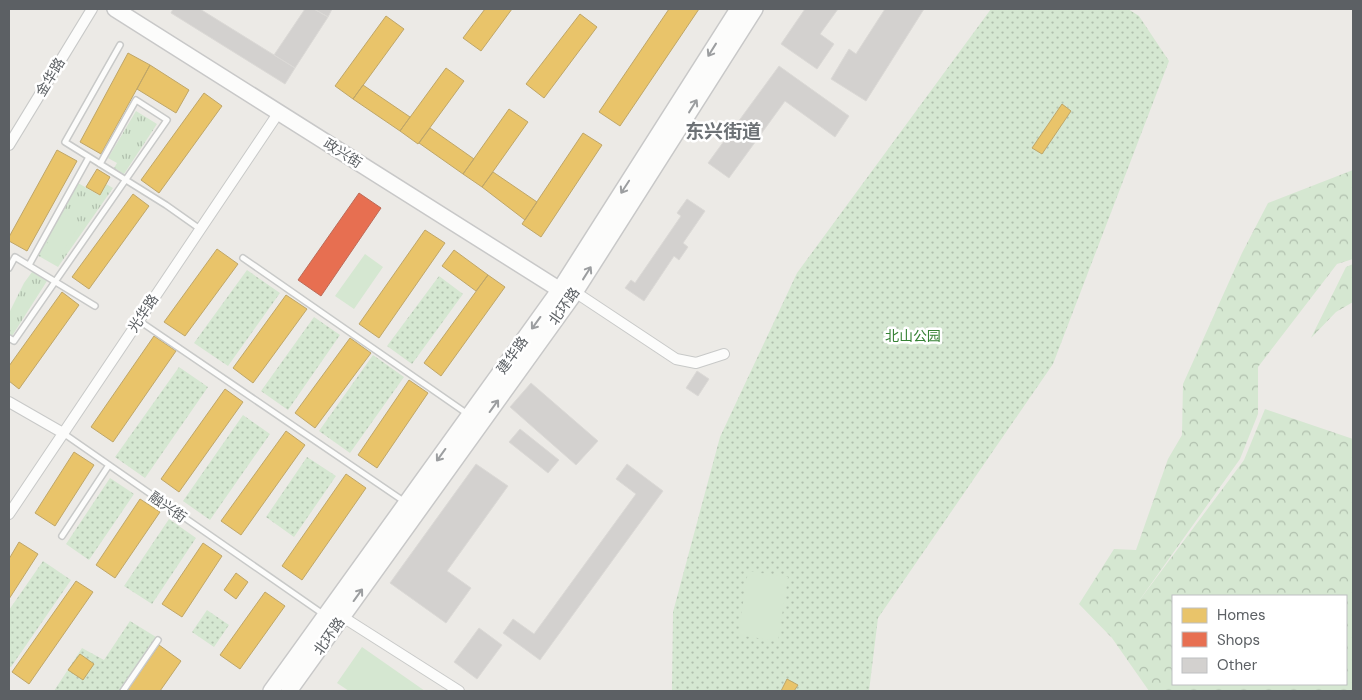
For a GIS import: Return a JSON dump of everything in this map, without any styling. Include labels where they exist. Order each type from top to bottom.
[{"type":"street","name":"金华路","points":[[9,145],[92,9]]},
{"type":"street","name":"政兴街","points":[[115,9],[569,293]]},
{"type":"street","name":"建华路","points":[[412,507],[469,416],[569,293],[738,9]]},
{"type":"street","name":"北环路","points":[[289,691],[332,614],[569,293],[755,9]]},
{"type":"street","name":"光华路","points":[[9,514],[279,112]]},
{"type":"street","points":[[569,293],[676,359],[696,363],[724,354]]},
{"type":"street","name":"融兴街","points":[[9,402],[62,433]]},
{"type":"street","points":[[271,691],[332,614],[459,691]]},
{"type":"lane","points":[[120,45],[65,142],[166,205],[200,229]]},
{"type":"lane","points":[[9,338],[14,341],[166,120],[136,100],[100,164]]},
{"type":"lane","points":[[29,265],[89,157]]},
{"type":"lane","points":[[9,268],[15,257],[95,306]]},
{"type":"lane","points":[[243,258],[469,416]]},
{"type":"lane","points":[[138,320],[412,507]]},
{"type":"lane","name":"融兴街","points":[[62,433],[332,614]]},
{"type":"lane","points":[[62,536],[109,465]]},
{"type":"lane","points":[[123,691],[158,640]]},
{"type":"green space","name":"北山公园","points":[[991,9],[1128,9],[1139,16],[1169,61],[1053,364],[878,618],[869,691],[672,691],[673,612],[720,437],[797,273]]},
{"type":"green space","points":[[136,111],[157,124],[124,174],[114,168],[117,163],[108,158]]},
{"type":"green space","points":[[1353,170],[1353,259],[1337,264],[1258,367],[1258,414],[1240,459],[1136,605],[1244,460],[1265,409],[1353,439],[1353,691],[1149,691],[1112,638],[1079,604],[1114,549],[1136,550],[1168,459],[1182,435],[1183,384],[1242,253],[1268,203]]},
{"type":"green space","points":[[78,183],[99,195],[106,184],[113,188],[58,267],[37,255]]},
{"type":"green space","points":[[64,214],[80,223],[57,263],[41,254]]},
{"type":"green space","points":[[365,254],[383,267],[354,309],[335,296]]},
{"type":"green space","points":[[1353,264],[1353,302],[1336,312],[1311,338],[1346,267]]},
{"type":"green space","points":[[247,270],[280,293],[228,366],[194,343]]},
{"type":"green space","points":[[32,272],[47,281],[12,336],[9,334],[9,313],[24,283]]},
{"type":"green space","points":[[439,276],[463,294],[412,364],[387,346]]},
{"type":"green space","points":[[314,317],[340,335],[288,410],[261,391]]},
{"type":"green space","points":[[373,355],[404,377],[350,453],[319,431]]},
{"type":"green space","points":[[179,367],[208,387],[145,478],[115,457]]},
{"type":"green space","points":[[243,415],[270,434],[210,520],[183,501]]},
{"type":"green space","points":[[307,457],[336,476],[294,537],[266,517]]},
{"type":"green space","points":[[110,478],[134,494],[89,560],[66,544]]},
{"type":"green space","points":[[169,519],[196,538],[152,604],[124,586]]},
{"type":"green space","points":[[43,561],[71,580],[11,667],[9,666],[9,610]]},
{"type":"green space","points":[[748,571],[788,577],[778,641],[738,635]]},
{"type":"green space","points":[[207,610],[229,625],[214,647],[192,632]]},
{"type":"green space","points":[[130,621],[156,637],[119,691],[54,691],[82,648],[104,660]]},
{"type":"green space","points":[[362,647],[425,691],[349,691],[337,683]]},
{"type":"building: Homes","points":[[485,9],[512,9],[481,51],[463,38]]},
{"type":"building: Homes","points":[[669,9],[699,9],[620,126],[599,112]]},
{"type":"building: Homes","points":[[580,14],[597,27],[544,98],[526,84]]},
{"type":"building: Homes","points":[[386,16],[404,29],[353,99],[335,86]]},
{"type":"building: Homes","points":[[128,53],[150,65],[101,154],[80,142]]},
{"type":"building: Homes","points":[[150,65],[189,90],[176,113],[137,89]]},
{"type":"building: Homes","points":[[446,68],[464,81],[418,144],[400,131]]},
{"type":"building: Homes","points":[[363,85],[410,117],[400,131],[353,99]]},
{"type":"building: Homes","points":[[204,93],[222,106],[159,193],[141,180]]},
{"type":"building: Homes","points":[[1062,104],[1071,111],[1042,154],[1032,148]]},
{"type":"building: Homes","points":[[509,109],[528,122],[482,187],[463,174]]},
{"type":"building: Homes","points":[[430,128],[474,159],[463,174],[419,143]]},
{"type":"building: Homes","points":[[583,133],[602,145],[541,237],[522,224]]},
{"type":"building: Homes","points":[[57,150],[77,161],[27,251],[9,241],[9,237]]},
{"type":"building: Homes","points":[[97,169],[110,177],[100,195],[86,187]]},
{"type":"building: Homes","points":[[493,172],[537,202],[525,220],[482,187]]},
{"type":"building: Homes","points":[[133,194],[149,206],[89,289],[72,277]]},
{"type":"building: Homes","points":[[425,230],[445,243],[379,338],[359,324]]},
{"type":"building: Homes","points":[[217,249],[238,264],[185,336],[164,322]]},
{"type":"building: Homes","points":[[454,250],[488,275],[476,291],[442,266]]},
{"type":"building: Homes","points":[[488,275],[505,287],[441,376],[424,363]]},
{"type":"building: Homes","points":[[62,292],[79,305],[19,389],[9,381],[9,366]]},
{"type":"building: Homes","points":[[286,295],[307,309],[253,383],[233,368]]},
{"type":"building: Homes","points":[[154,336],[176,351],[113,442],[91,427]]},
{"type":"building: Homes","points":[[350,338],[371,353],[315,428],[295,413]]},
{"type":"building: Homes","points":[[409,380],[428,393],[377,468],[358,455]]},
{"type":"building: Homes","points":[[225,389],[243,402],[179,492],[161,479]]},
{"type":"building: Homes","points":[[286,431],[305,445],[241,535],[221,521]]},
{"type":"building: Homes","points":[[74,452],[94,465],[55,526],[35,513]]},
{"type":"building: Homes","points":[[346,474],[366,488],[302,580],[282,566]]},
{"type":"building: Homes","points":[[140,499],[160,512],[115,578],[96,565]]},
{"type":"building: Homes","points":[[19,542],[38,554],[9,599],[9,559]]},
{"type":"building: Homes","points":[[203,543],[222,556],[182,617],[162,604]]},
{"type":"building: Homes","points":[[236,573],[248,582],[236,599],[224,590]]},
{"type":"building: Homes","points":[[76,581],[93,592],[29,684],[12,672]]},
{"type":"building: Homes","points":[[265,592],[285,606],[240,669],[220,655]]},
{"type":"building: Homes","points":[[159,645],[181,661],[160,691],[127,691]]},
{"type":"building: Homes","points":[[80,654],[94,664],[83,680],[68,670]]},
{"type":"building: Homes","points":[[787,679],[798,685],[794,691],[781,691]]},
{"type":"building: Shops","points":[[359,193],[381,208],[321,296],[298,280]]},
{"type":"building: Other","points":[[173,9],[200,9],[295,68],[285,84],[171,13]]},
{"type":"building: Other","points":[[305,9],[314,9],[328,17],[295,68],[274,55]]},
{"type":"building: Other","points":[[314,9],[332,9],[328,17]]},
{"type":"building: Other","points":[[805,9],[838,9],[820,34],[834,44],[817,69],[781,44]]},
{"type":"building: Other","points":[[885,9],[924,9],[866,101],[831,79],[849,49],[856,54]]},
{"type":"building: Other","points":[[779,66],[849,116],[835,137],[785,101],[729,178],[708,163]]},
{"type":"building: Other","points":[[687,199],[705,211],[683,243],[688,247],[679,260],[674,256],[644,301],[625,288],[631,280],[635,283],[681,216],[677,213]]},
{"type":"building: Other","points":[[697,371],[709,379],[698,396],[686,388]]},
{"type":"building: Other","points":[[531,383],[598,441],[576,465],[510,407]]},
{"type":"building: Other","points":[[520,429],[559,460],[548,473],[509,442]]},
{"type":"building: Other","points":[[476,464],[508,486],[447,571],[471,588],[446,623],[390,583]]},
{"type":"building: Other","points":[[627,464],[663,491],[540,660],[503,633],[513,619],[534,634],[636,494],[616,479]]},
{"type":"building: Other","points":[[479,628],[502,645],[477,679],[454,662]]},
{"type":"district","name":"东兴街道","points":[[723,131]]}]
